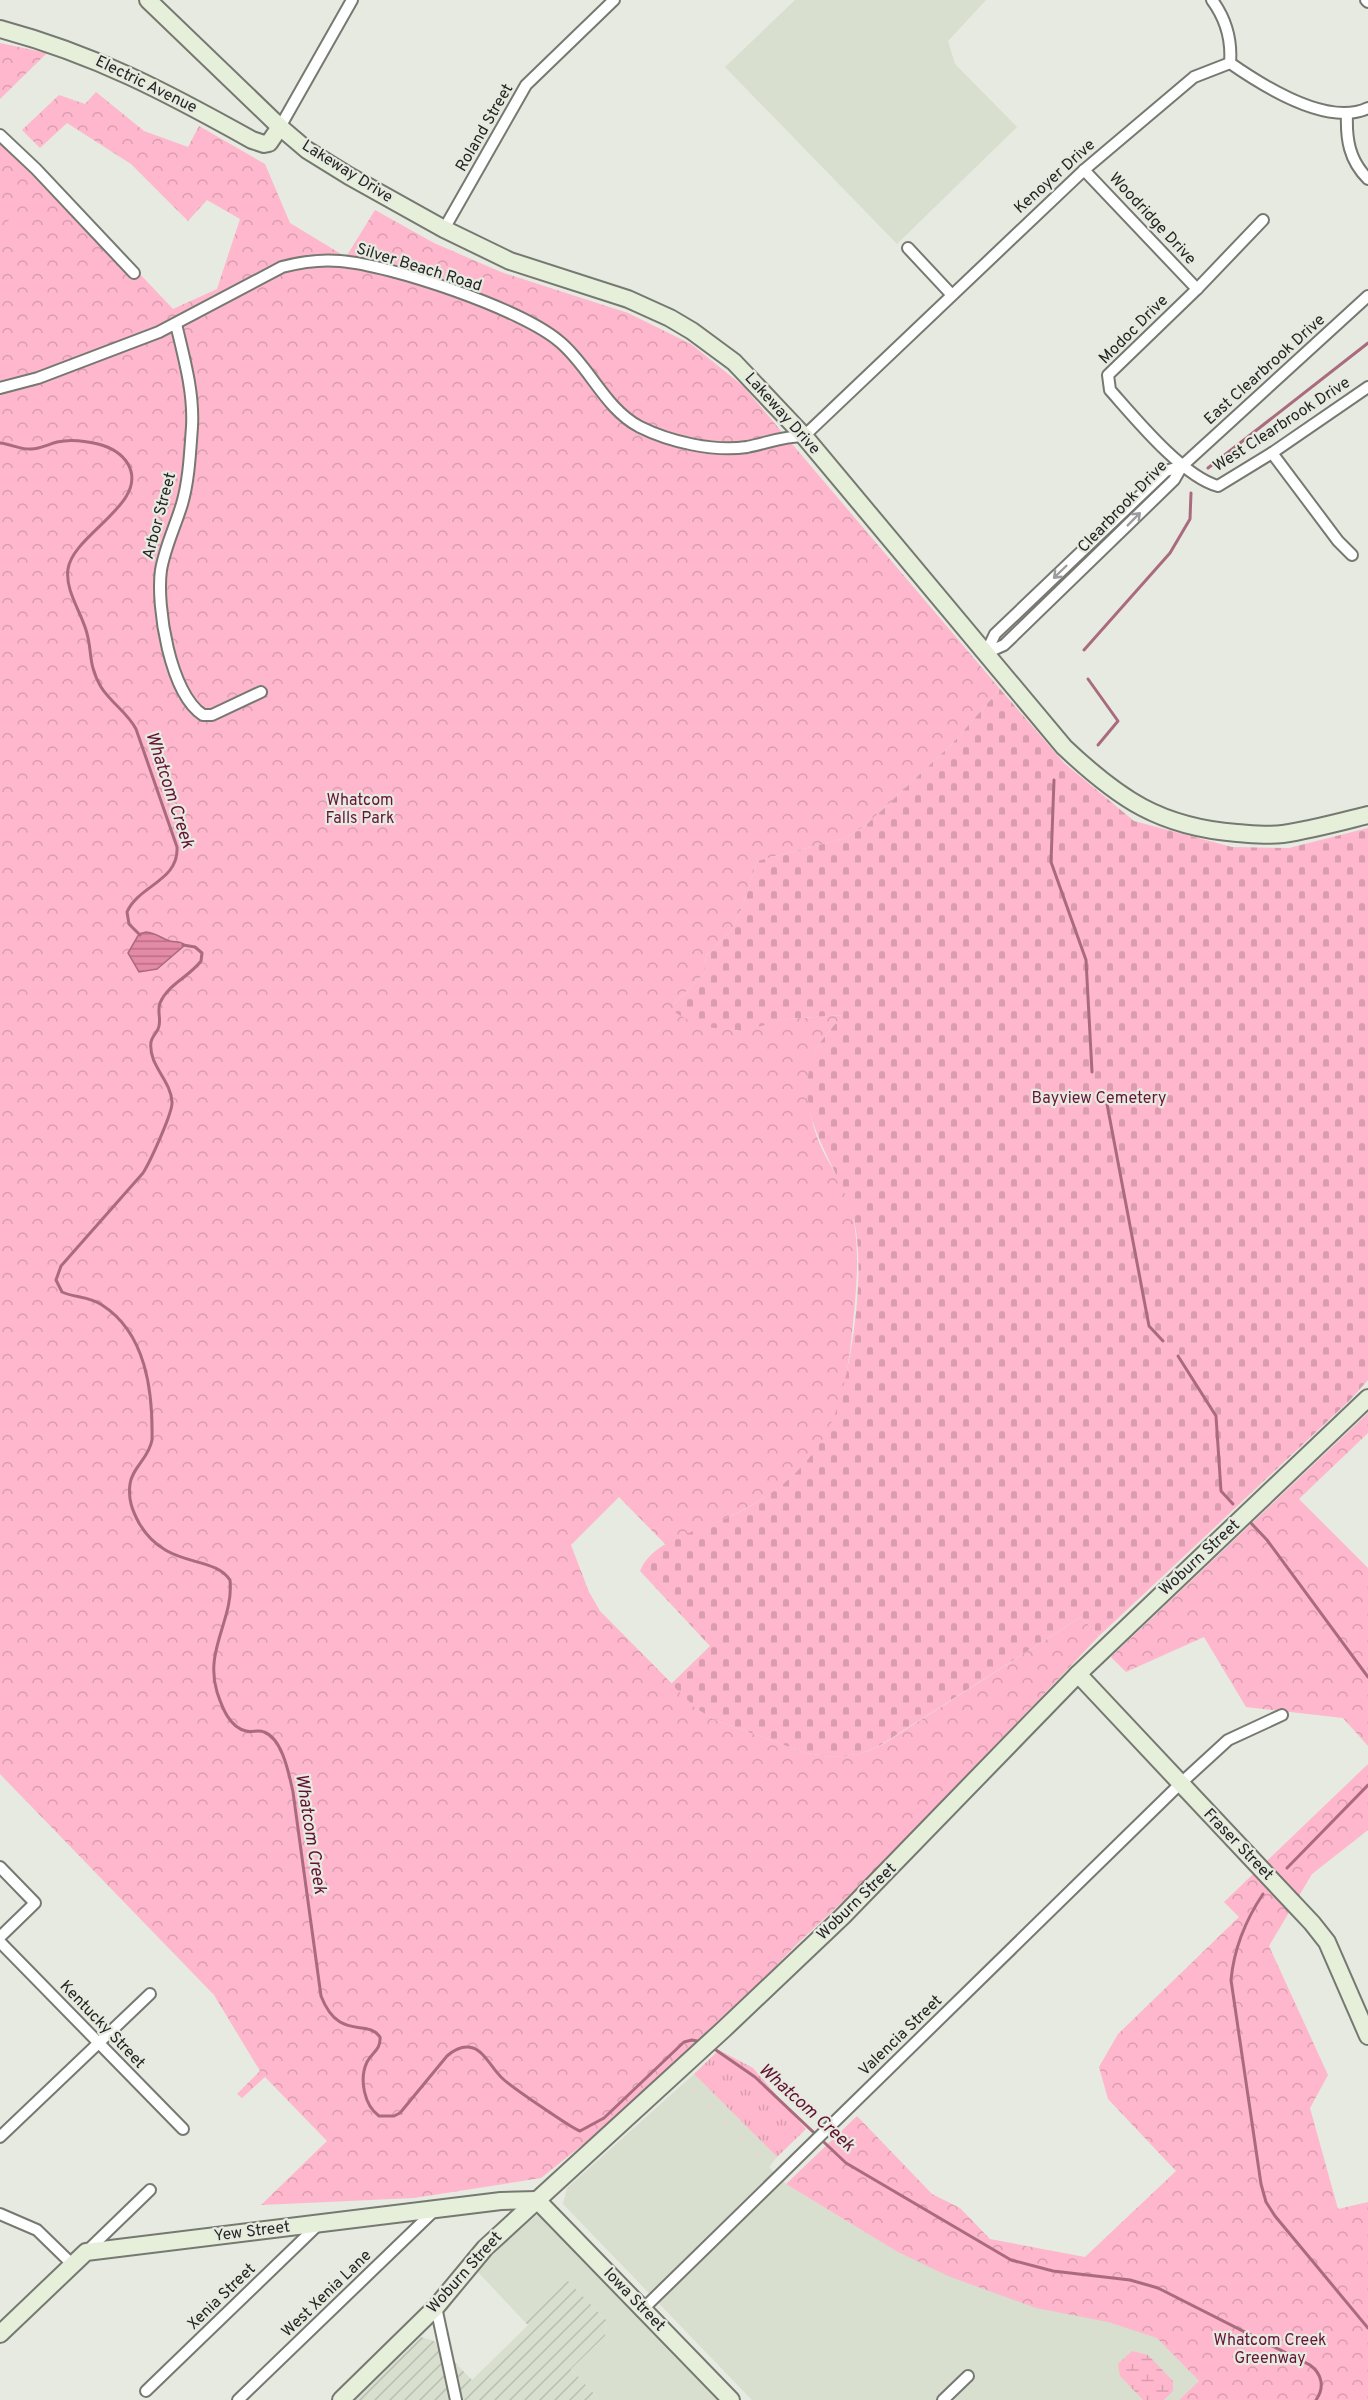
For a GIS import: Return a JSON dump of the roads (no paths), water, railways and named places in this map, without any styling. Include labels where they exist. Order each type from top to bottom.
[{"type":"main road","name":"Lakeway Drive","points":[[148,0],[307,150],[444,229],[510,261],[628,299],[670,318],[692,331],[743,370],[804,436],[1064,747],[1098,778],[1145,811],[1213,831],[1262,836],[1283,834],[1368,815]]},
{"type":"main road","name":"Electric Avenue","points":[[0,29],[81,54],[125,72],[252,141],[269,143],[280,127]]},
{"type":"main road","name":"Woburn Street","points":[[341,2400],[436,2307],[485,2248],[687,2064],[886,1875],[1078,1674],[1368,1398]]},
{"type":"main road","name":"Fraser Street","points":[[1078,1674],[1292,1901],[1327,1942],[1368,2036]]},
{"type":"main road","name":"Yew Street","points":[[86,2252],[501,2201],[537,2200]]},
{"type":"main road","name":"Iowa Street","points":[[537,2200],[731,2400]]},
{"type":"main road","points":[[0,2334],[86,2252]]},
{"type":"street","points":[[280,127],[352,0]]},
{"type":"street","name":"Roland Street","points":[[444,229],[526,85],[614,0]]},
{"type":"street","points":[[1212,0],[1221,12],[1232,42],[1230,63],[1248,75],[1314,108],[1331,113],[1347,114],[1368,108]]},
{"type":"street","name":"Kenoyer Drive","points":[[804,436],[1084,170],[1194,77],[1230,63]]},
{"type":"street","points":[[1347,114],[1346,137],[1350,152],[1368,179]]},
{"type":"street","points":[[0,135],[36,169],[134,273]]},
{"type":"street","name":"Woodridge Drive","points":[[1084,170],[1197,289]]},
{"type":"street","name":"Modoc Drive","points":[[1182,466],[1110,390],[1108,375],[1197,289],[1263,220]]},
{"type":"street","points":[[908,248],[951,294]]},
{"type":"street","name":"Silver Beach Road","points":[[0,388],[38,378],[176,324],[282,267],[317,261],[350,262],[458,292],[552,336],[579,361],[623,416],[656,434],[723,447],[744,447],[783,436],[804,436]]},
{"type":"street","name":"East Clearbrook Drive","points":[[1182,466],[1368,296]]},
{"type":"street","name":"Arbor Street","points":[[176,324],[188,375],[192,426],[186,486],[167,543],[161,572],[169,654],[189,701],[203,715],[212,715],[261,692]]},
{"type":"street","name":"West Clearbrook Drive","points":[[1182,466],[1204,482],[1218,486],[1367,390]]},
{"type":"street","points":[[1272,453],[1338,541],[1352,555]]},
{"type":"street","name":"Clearbrook Drive","points":[[986,653],[1004,645],[1174,480],[1182,466]]},
{"type":"street","name":"Valencia Street","points":[[643,2309],[1180,1784],[1228,1740],[1282,1715]]},
{"type":"street","points":[[0,1867],[35,1903],[0,1937]]},
{"type":"street","name":"Kentucky Street","points":[[0,1942],[183,2129]]},
{"type":"street","points":[[0,2137],[97,2042],[150,1994]]},
{"type":"street","points":[[86,2252],[150,2190]]},
{"type":"street","name":"West Xenia Lane","points":[[238,2400],[436,2209]]},
{"type":"street","points":[[0,2214],[37,2230],[73,2265]]},
{"type":"street","name":"Xenia Street","points":[[146,2391],[319,2224]]},
{"type":"street","points":[[436,2307],[456,2400]]},
{"type":"street","points":[[943,2400],[968,2376]]},
{"type":"waterway","points":[[1208,468],[1368,343]]},
{"type":"waterway","name":"Whatcom Creek","points":[[0,443],[27,449],[62,441],[102,445],[122,457],[128,464],[132,478],[129,492],[120,505],[73,556],[68,569],[68,577],[71,592],[86,630],[97,678],[105,693],[136,729],[177,847],[172,868],[140,895],[127,912],[129,924],[140,935]]},
{"type":"waterway","points":[[1084,650],[1170,553],[1190,519],[1191,493]]},
{"type":"waterway","points":[[1088,679],[1118,721],[1098,745]]},
{"type":"waterway","points":[[1054,780],[1051,862],[1086,960],[1092,1072]]},
{"type":"waterway","name":"Whatcom Creek","points":[[183,945],[195,947],[202,953],[201,961],[164,996],[159,1006],[158,1028],[151,1042],[153,1058],[171,1094],[172,1102],[165,1126],[143,1173],[61,1266],[56,1280],[62,1292],[97,1302],[117,1317],[129,1331],[144,1365],[151,1402],[152,1440],[148,1452],[131,1478],[131,1504],[139,1523],[150,1538],[162,1548],[175,1555],[212,1567],[222,1572],[230,1580],[228,1608],[214,1662],[217,1692],[224,1710],[235,1725],[246,1731],[262,1731],[271,1736],[284,1758],[293,1792],[321,1996],[336,2019],[352,2027],[368,2029],[380,2037],[378,2048],[367,2062],[363,2076],[367,2099],[379,2116],[394,2116],[400,2113],[447,2056],[459,2049],[469,2047],[481,2053],[507,2082],[580,2131],[604,2118],[684,2042],[692,2040],[702,2042]]},
{"type":"waterway","points":[[1107,1104],[1149,1326],[1163,1341]]},
{"type":"waterway","points":[[1178,1356],[1216,1416],[1221,1491],[1233,1504]]},
{"type":"waterway","points":[[1250,1522],[1267,1540],[1368,1677]]},
{"type":"waterway","points":[[1287,1868],[1368,1785]]},
{"type":"waterway","points":[[1263,1894],[1241,1935],[1231,1980],[1261,2184],[1266,2202],[1275,2216],[1368,2328]]},
{"type":"waterway","name":"Whatcom Creek","points":[[713,2048],[755,2077],[846,2163],[1011,2260],[1053,2271],[1130,2280],[1158,2288],[1310,2365],[1317,2372],[1321,2381],[1321,2390],[1316,2400]]},
{"type":"park label","name":"Whatcom Falls Park","points":[[360,810]]},
{"type":"park label","name":"Bayview Cemetery","points":[[1099,1099]]},
{"type":"park label","name":"Whatcom Creek Greenway","points":[[1270,2350]]}]
